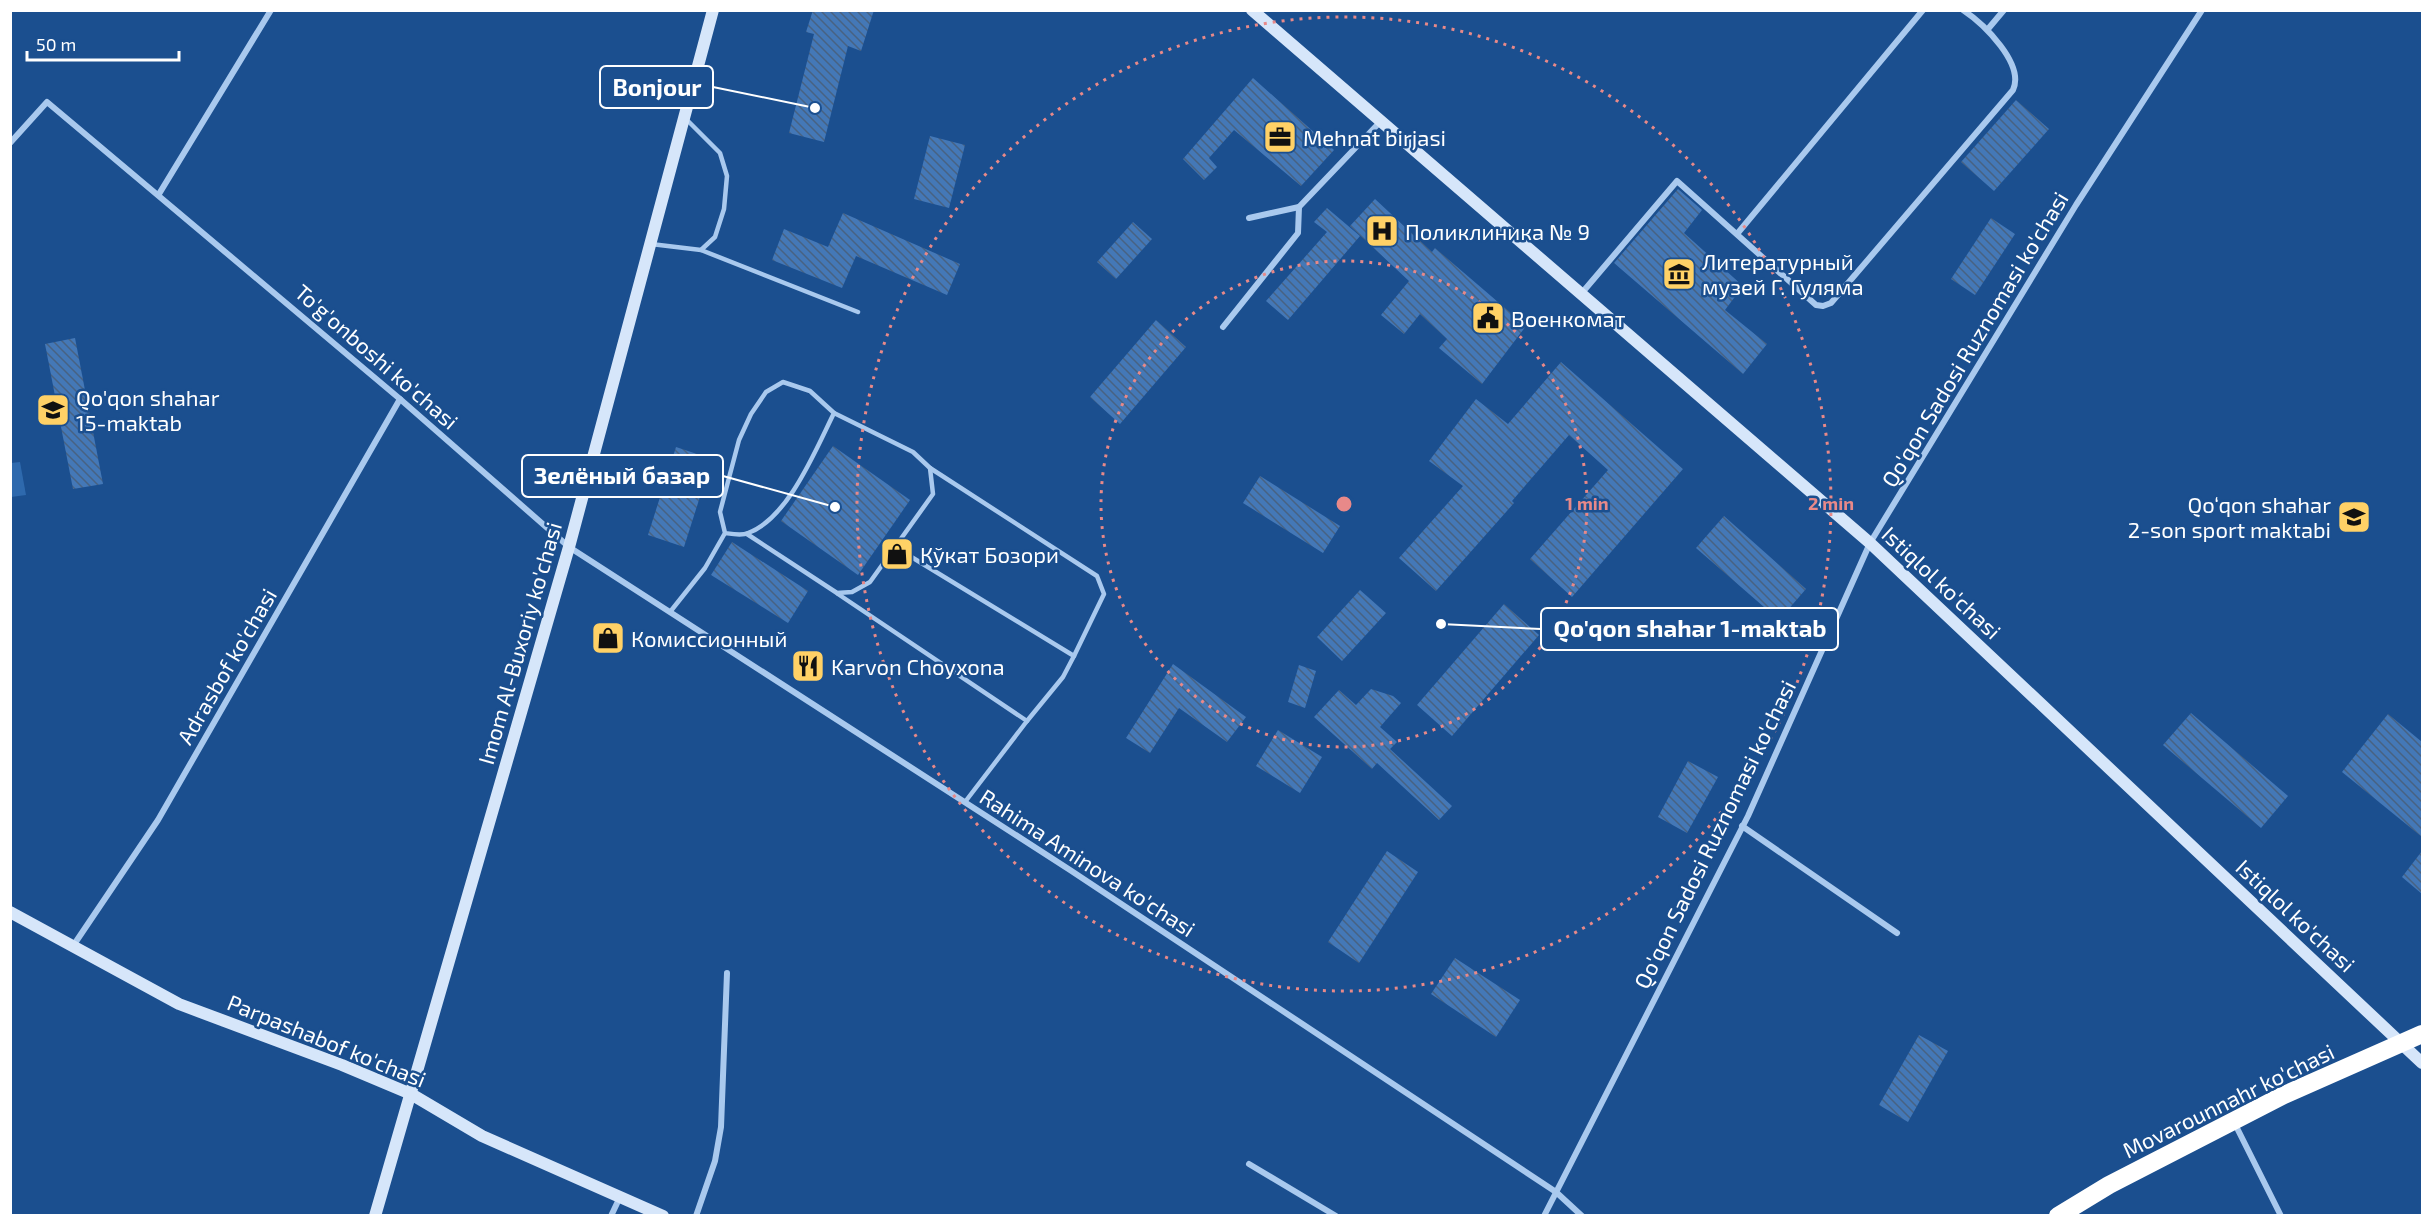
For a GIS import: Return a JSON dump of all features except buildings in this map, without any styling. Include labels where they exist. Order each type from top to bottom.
[{"type":"highway","name":"Movarounnahr ko'chasi","points":[[2058,1215],[2109,1185],[2284,1095],[2422,1034]]},
{"type":"main road","name":"Imom Al-Buxoriy ko'chasi","points":[[375,1215],[569,547],[713,10]]},
{"type":"main road","name":"Istiqlol ko'chasi","points":[[1252,10],[1870,543],[2422,1063]]},
{"type":"main road","name":"Parpashabof ko'chasi","points":[[10,912],[178,1004],[342,1065],[411,1094],[482,1136],[663,1215]]},
{"type":"street","points":[[159,194],[272,10]]},
{"type":"street","points":[[1737,234],[1923,10]]},
{"type":"street","points":[[1581,295],[1677,181],[1816,305],[1823,306],[1831,303],[2013,90],[2017,82],[2014,70],[1989,29],[1964,10]]},
{"type":"street","points":[[1989,29],[2004,10]]},
{"type":"street","name":"Qo'qon Sadosi Ruznomasi ko'chasi","points":[[1544,1215],[1742,826],[1870,543],[2076,205],[2202,10]]},
{"type":"street","name":"To'g'onboshi ko'chasi","points":[[10,143],[47,102],[400,399],[569,547]]},
{"type":"street","points":[[1249,218],[1299,207],[1380,122]]},
{"type":"street","points":[[1223,327],[1298,233],[1299,207]]},
{"type":"street","name":"Adrasbof ko'chasi","points":[[73,946],[158,820],[400,399]]},
{"type":"street","name":"Rahima Aminova ko'chasi","points":[[569,547],[965,802],[1556,1192],[1582,1215]]},
{"type":"street","points":[[1742,826],[1897,933]]},
{"type":"street","points":[[696,1215],[715,1161],[721,1127],[727,973]]},
{"type":"street","points":[[2234,1121],[2281,1215]]},
{"type":"street","points":[[1249,1164],[1336,1215]]},
{"type":"street","points":[[611,1215],[620,1197]]},
{"type":"lane","points":[[684,118],[720,153],[727,176],[724,209],[715,237],[701,250]]},
{"type":"lane","points":[[651,244],[701,250],[858,312]]},
{"type":"lane","points":[[670,612],[705,568],[725,533],[720,512],[739,440],[751,414],[765,392],[783,382],[810,391],[834,413],[913,452],[930,468],[1097,576],[1104,594],[1063,677],[965,802]]},
{"type":"lane","points":[[747,534],[772,520],[806,469],[834,413]]},
{"type":"lane","points":[[837,593],[852,592],[870,582],[933,494],[930,468]]},
{"type":"lane","points":[[725,533],[747,534],[1027,721]]},
{"type":"lane","points":[[895,547],[1074,656]]},
{"type":"shaded area","points":[[20,462],[26,495],[11,497],[11,463]]},
{"type":"place","name":"Bonjour","points":[[815,108]]},
{"type":"place","name":"Mehnat birjasi","points":[[1280,137]]},
{"type":"place","name":"Поликлиника № 9","points":[[1382,231]]},
{"type":"place","name":"Литературный музей Г. Гуляма","points":[[1679,274]]},
{"type":"place","name":"Военкомат","points":[[1488,318]]},
{"type":"place","name":"Qo'qon shahar 15-maktab","points":[[53,410]]},
{"type":"place","name":"Зелёный базар","points":[[835,507]]},
{"type":"place","name":"Qo‘qon shahar 2-son sport maktabi","points":[[2354,517]]},
{"type":"place","name":"Кўкат Бозори","points":[[897,554]]},
{"type":"place","name":"Qo'qon shahar 1-maktab","points":[[1441,624]]},
{"type":"place","name":"Комиссионный","points":[[608,638]]},
{"type":"place","name":"Karvon Choyxona","points":[[808,666]]}]
